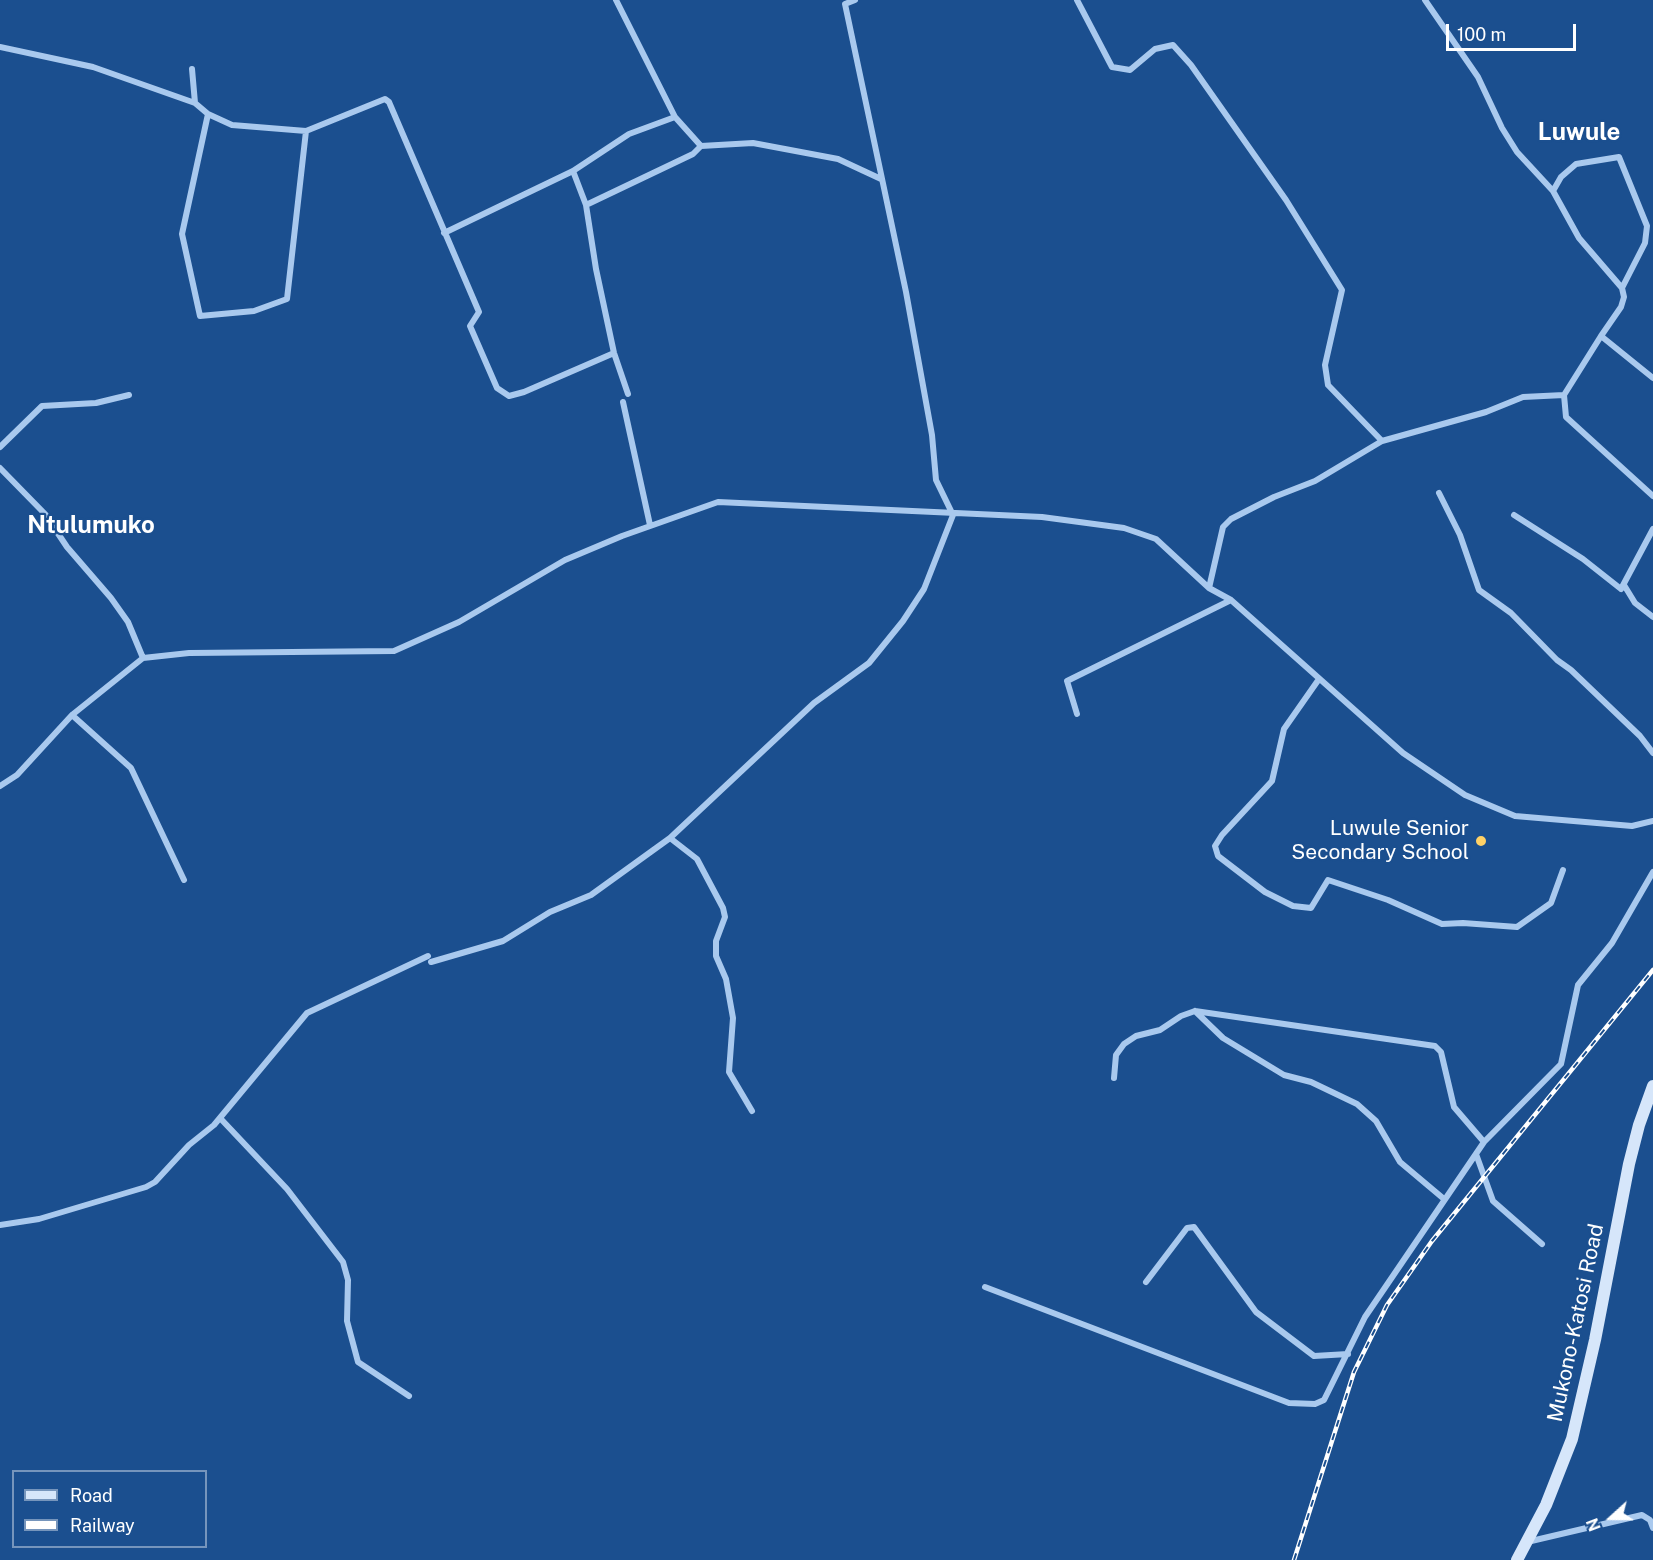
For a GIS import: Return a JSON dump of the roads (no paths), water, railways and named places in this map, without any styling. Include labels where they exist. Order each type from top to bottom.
[{"type":"main road","name":"Mukono-Katosi Road","points":[[1517,1560],[1546,1505],[1572,1439],[1595,1340],[1629,1164],[1639,1125],[1653,1086]]},
{"type":"street","points":[[616,0],[675,117],[701,146]]},
{"type":"street","points":[[0,1225],[39,1219],[146,1187],[220,1118],[307,1013],[430,959],[503,941],[550,912],[591,895],[670,838],[814,703],[869,663],[903,621],[924,589],[953,515],[936,480],[932,435],[906,292],[845,4],[855,0]]},
{"type":"street","points":[[1077,0],[1112,67],[1130,70],[1155,49],[1173,45],[1191,65],[1286,200],[1342,290],[1325,365],[1329,385],[1382,441]]},
{"type":"street","points":[[1425,0],[1478,77],[1502,128],[1517,152],[1553,191],[1579,238],[1622,288],[1624,297],[1621,307],[1564,395],[1566,417],[1653,496]]},
{"type":"street","points":[[0,47],[93,67],[195,103],[208,114],[232,125],[306,131],[385,99],[389,102],[479,312],[470,326],[497,388],[509,396],[524,393],[614,353]]},
{"type":"street","points":[[192,69],[195,103]]},
{"type":"street","points":[[208,114],[182,234],[200,316],[254,311],[287,299],[306,131]]},
{"type":"street","points":[[444,233],[573,171],[629,134],[675,117]]},
{"type":"street","points":[[586,205],[693,154],[701,146],[753,143],[838,159],[881,179]]},
{"type":"street","points":[[1553,191],[1561,177],[1576,164],[1619,156],[1647,226],[1645,243],[1622,288]]},
{"type":"street","points":[[573,171],[586,205],[596,269],[614,353],[628,394]]},
{"type":"street","points":[[1601,336],[1653,378]]},
{"type":"street","points":[[0,447],[42,406],[96,403],[129,395]]},
{"type":"street","points":[[1209,588],[1223,527],[1231,519],[1274,497],[1315,481],[1382,441],[1486,412],[1523,397],[1564,395]]},
{"type":"street","points":[[623,402],[650,525]]},
{"type":"street","points":[[0,468],[45,514],[67,547],[111,598],[128,622],[143,658]]},
{"type":"street","points":[[1439,493],[1460,535],[1479,590],[1511,613],[1653,753]]},
{"type":"street","points":[[0,786],[17,775],[72,715],[143,658],[189,653],[394,651],[459,622],[565,560],[650,525],[718,502],[953,515],[1042,517],[1124,528],[1156,539],[1209,588],[1231,600],[1403,753],[1465,795],[1515,816],[1632,826],[1653,821]]},
{"type":"street","points":[[1514,514],[1583,559],[1621,589]]},
{"type":"street","points":[[1621,589],[1653,529]]},
{"type":"street","points":[[1621,589],[1624,585],[1635,603],[1653,616]]},
{"type":"street","points":[[1077,714],[1066,681],[1231,600]]},
{"type":"street","points":[[1319,679],[1284,729],[1272,781],[1222,836],[1215,846],[1218,856],[1265,892],[1293,906],[1311,908],[1328,880],[1388,900],[1442,924],[1463,922],[1517,927],[1551,903],[1563,870]]},
{"type":"street","points":[[72,715],[131,768],[184,880]]},
{"type":"street","points":[[670,838],[698,858],[723,908],[725,917],[716,941],[716,956],[726,979],[733,1018],[729,1072],[752,1111]]},
{"type":"street","points":[[985,1287],[1289,1403],[1315,1404],[1324,1400],[1365,1317],[1484,1142],[1561,1064],[1578,985],[1612,943],[1653,872]]},
{"type":"street","points":[[1114,1078],[1116,1055],[1124,1044],[1136,1036],[1160,1030],[1181,1016],[1195,1011],[1435,1046],[1441,1052],[1454,1107],[1484,1142]]},
{"type":"street","points":[[1195,1011],[1222,1038],[1284,1075],[1311,1082],[1358,1104],[1376,1121],[1400,1162],[1444,1199]]},
{"type":"street","points":[[220,1118],[287,1189],[343,1262],[348,1280],[347,1321],[358,1362],[409,1396]]},
{"type":"street","points":[[1476,1154],[1493,1201],[1542,1244]]},
{"type":"street","points":[[1146,1282],[1187,1228],[1194,1227],[1256,1312],[1314,1356],[1348,1354]]},
{"type":"street","points":[[1526,1542],[1642,1515],[1650,1520],[1653,1528]]},
{"type":"railway","points":[[1294,1560],[1354,1372],[1387,1305],[1432,1241],[1653,970]]},
{"type":"place","name":"Luwule Senior Secondary School","points":[[1481,841]]},
{"type":"district","name":"Luwule","points":[[1579,133]]},
{"type":"district","name":"Ntulumuko","points":[[91,526]]}]
